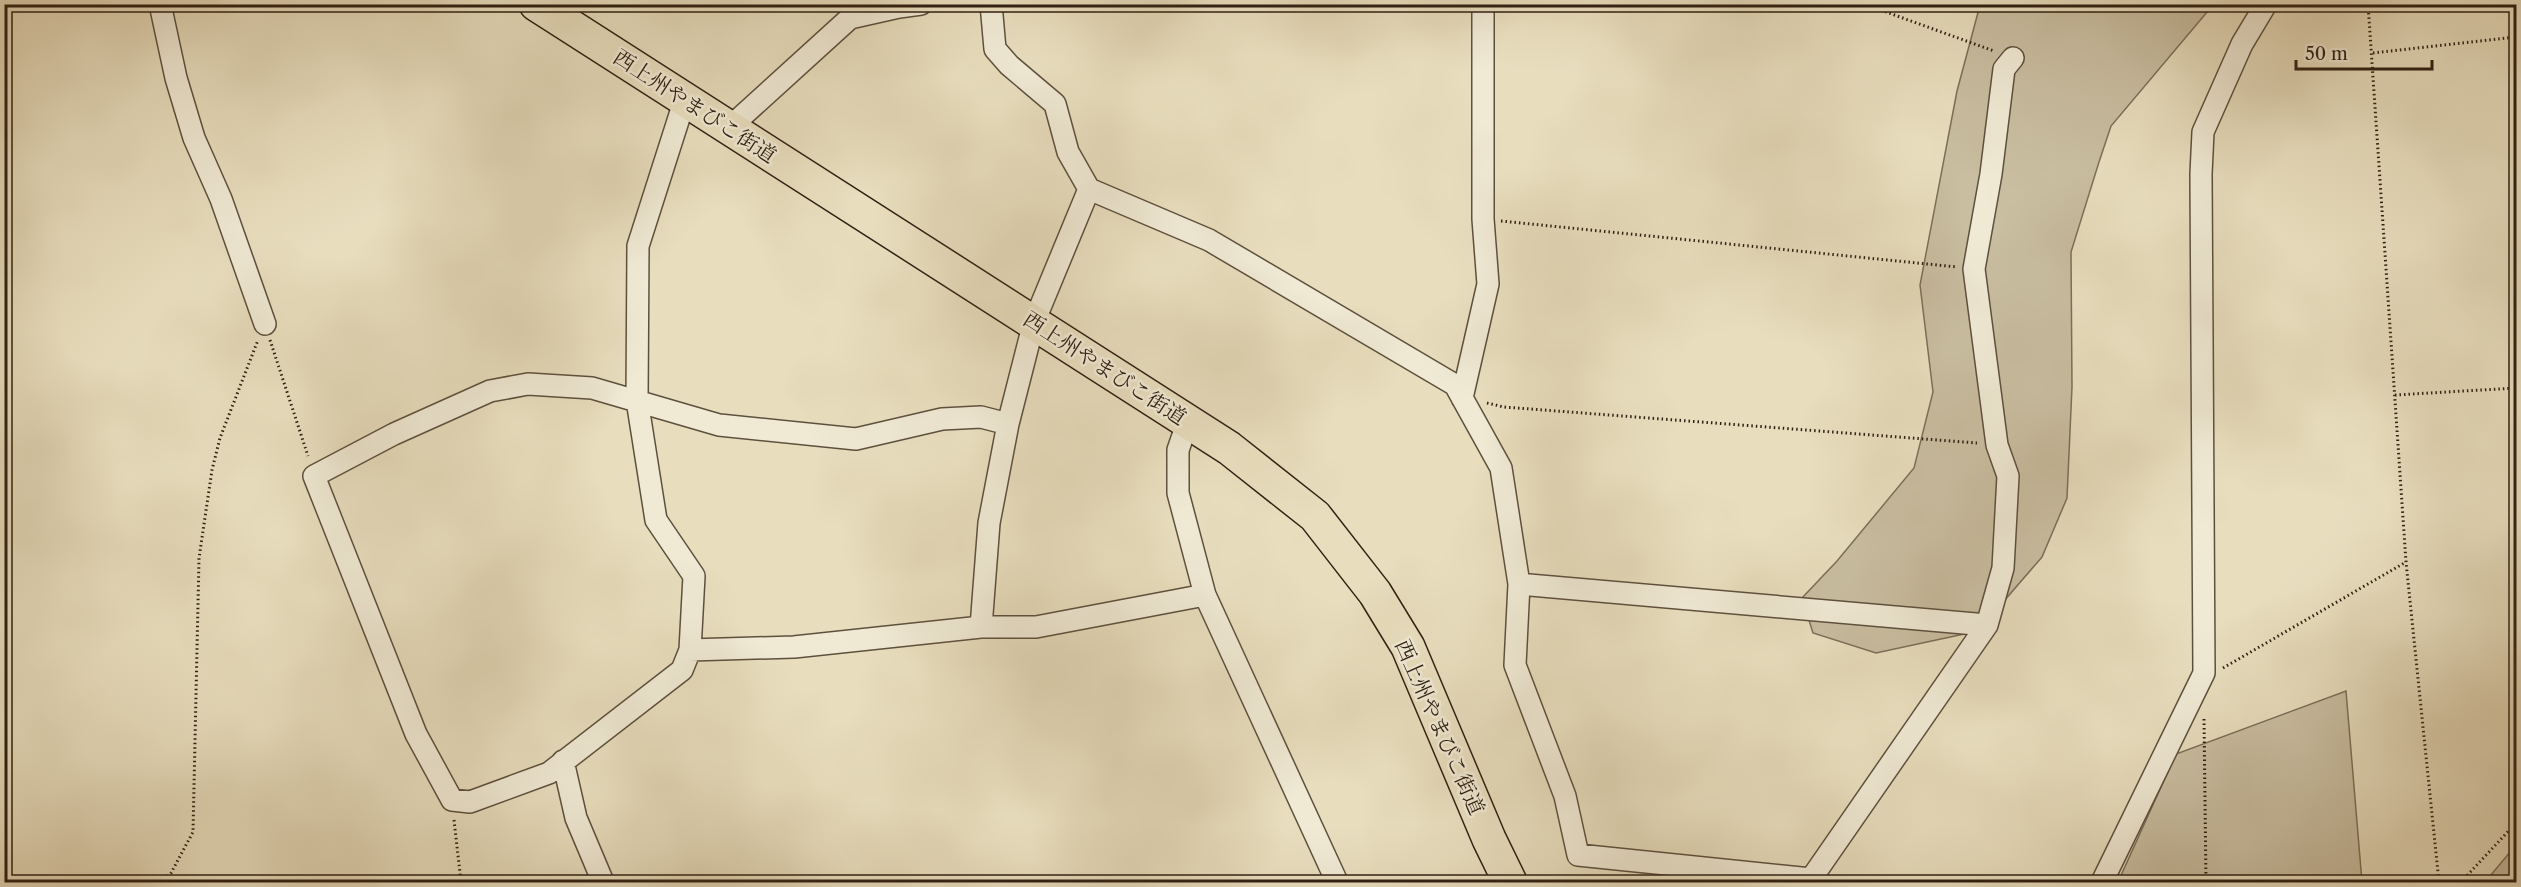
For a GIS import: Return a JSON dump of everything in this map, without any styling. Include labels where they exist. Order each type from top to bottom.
[{"type":"highway","name":"西上州やまびこ街道","points":[[536,4],[1188,421],[1229,448],[1315,516],[1376,593],[1408,647],[1489,839],[1510,882]]},
{"type":"street","points":[[160,4],[176,78],[194,138],[221,199],[264,324]]},
{"type":"street","points":[[729,128],[850,18],[899,6],[921,4]]},
{"type":"street","points":[[991,4],[995,48],[1009,65],[1055,104],[1068,152],[1089,189],[1209,240],[1455,386],[1501,468],[1519,584],[1515,665],[1565,796],[1578,855],[1811,879],[1987,625],[2003,568],[2008,476],[1996,445],[1974,269],[1991,174],[2004,69],[2013,58]]},
{"type":"street","points":[[1462,398],[1488,284],[1483,219],[1483,4]]},
{"type":"street","points":[[2102,882],[2204,673],[2201,174],[2203,132],[2242,44],[2266,4]]},
{"type":"street","points":[[685,99],[638,246],[637,400],[656,520],[694,576],[690,650],[682,670],[549,773],[470,802],[452,800],[416,734],[314,476],[394,434],[490,390],[528,384],[581,387],[637,400],[719,425],[856,439],[942,419],[981,417],[1008,424]]},
{"type":"street","points":[[981,627],[989,523],[1008,424],[1034,322],[1089,189]]},
{"type":"street","points":[[1188,421],[1178,450],[1178,493],[1205,595],[1337,882]]},
{"type":"street","points":[[1519,584],[1987,625]]},
{"type":"street","points":[[690,650],[794,647],[981,627],[1036,627],[1205,595]]},
{"type":"street","points":[[563,761],[576,818],[603,882]]},
{"type":"path","points":[[1864,4],[2013,58]]},
{"type":"path","points":[[2368,4],[2406,562],[2439,882]]},
{"type":"path","points":[[2373,53],[2517,38]]},
{"type":"path","points":[[1483,219],[1974,269]]},
{"type":"path","points":[[264,324],[314,476]]},
{"type":"path","points":[[160,882],[171,873],[193,832],[200,558],[212,470],[220,438],[264,324]]},
{"type":"path","points":[[2395,395],[2517,388]]},
{"type":"path","points":[[1462,398],[1504,407],[1996,445]]},
{"type":"path","points":[[2204,673],[2204,679],[2406,562]]},
{"type":"path","points":[[2204,715],[2205,882]]},
{"type":"path","points":[[452,800],[461,882]]},
{"type":"path","points":[[2461,882],[2517,823]]},
{"type":"shaded area","points":[[1980,5],[2213,5],[2111,126],[2071,252],[2072,387],[2067,498],[2042,557],[1978,631],[1876,653],[1813,633],[1802,598],[1837,561],[1914,468],[1933,392],[1920,285],[1957,91]]},
{"type":"shaded area","points":[[2346,691],[2362,882],[2118,882],[2176,754]]},
{"type":"shaded area","points":[[2516,845],[2516,882],[2485,882]]}]
